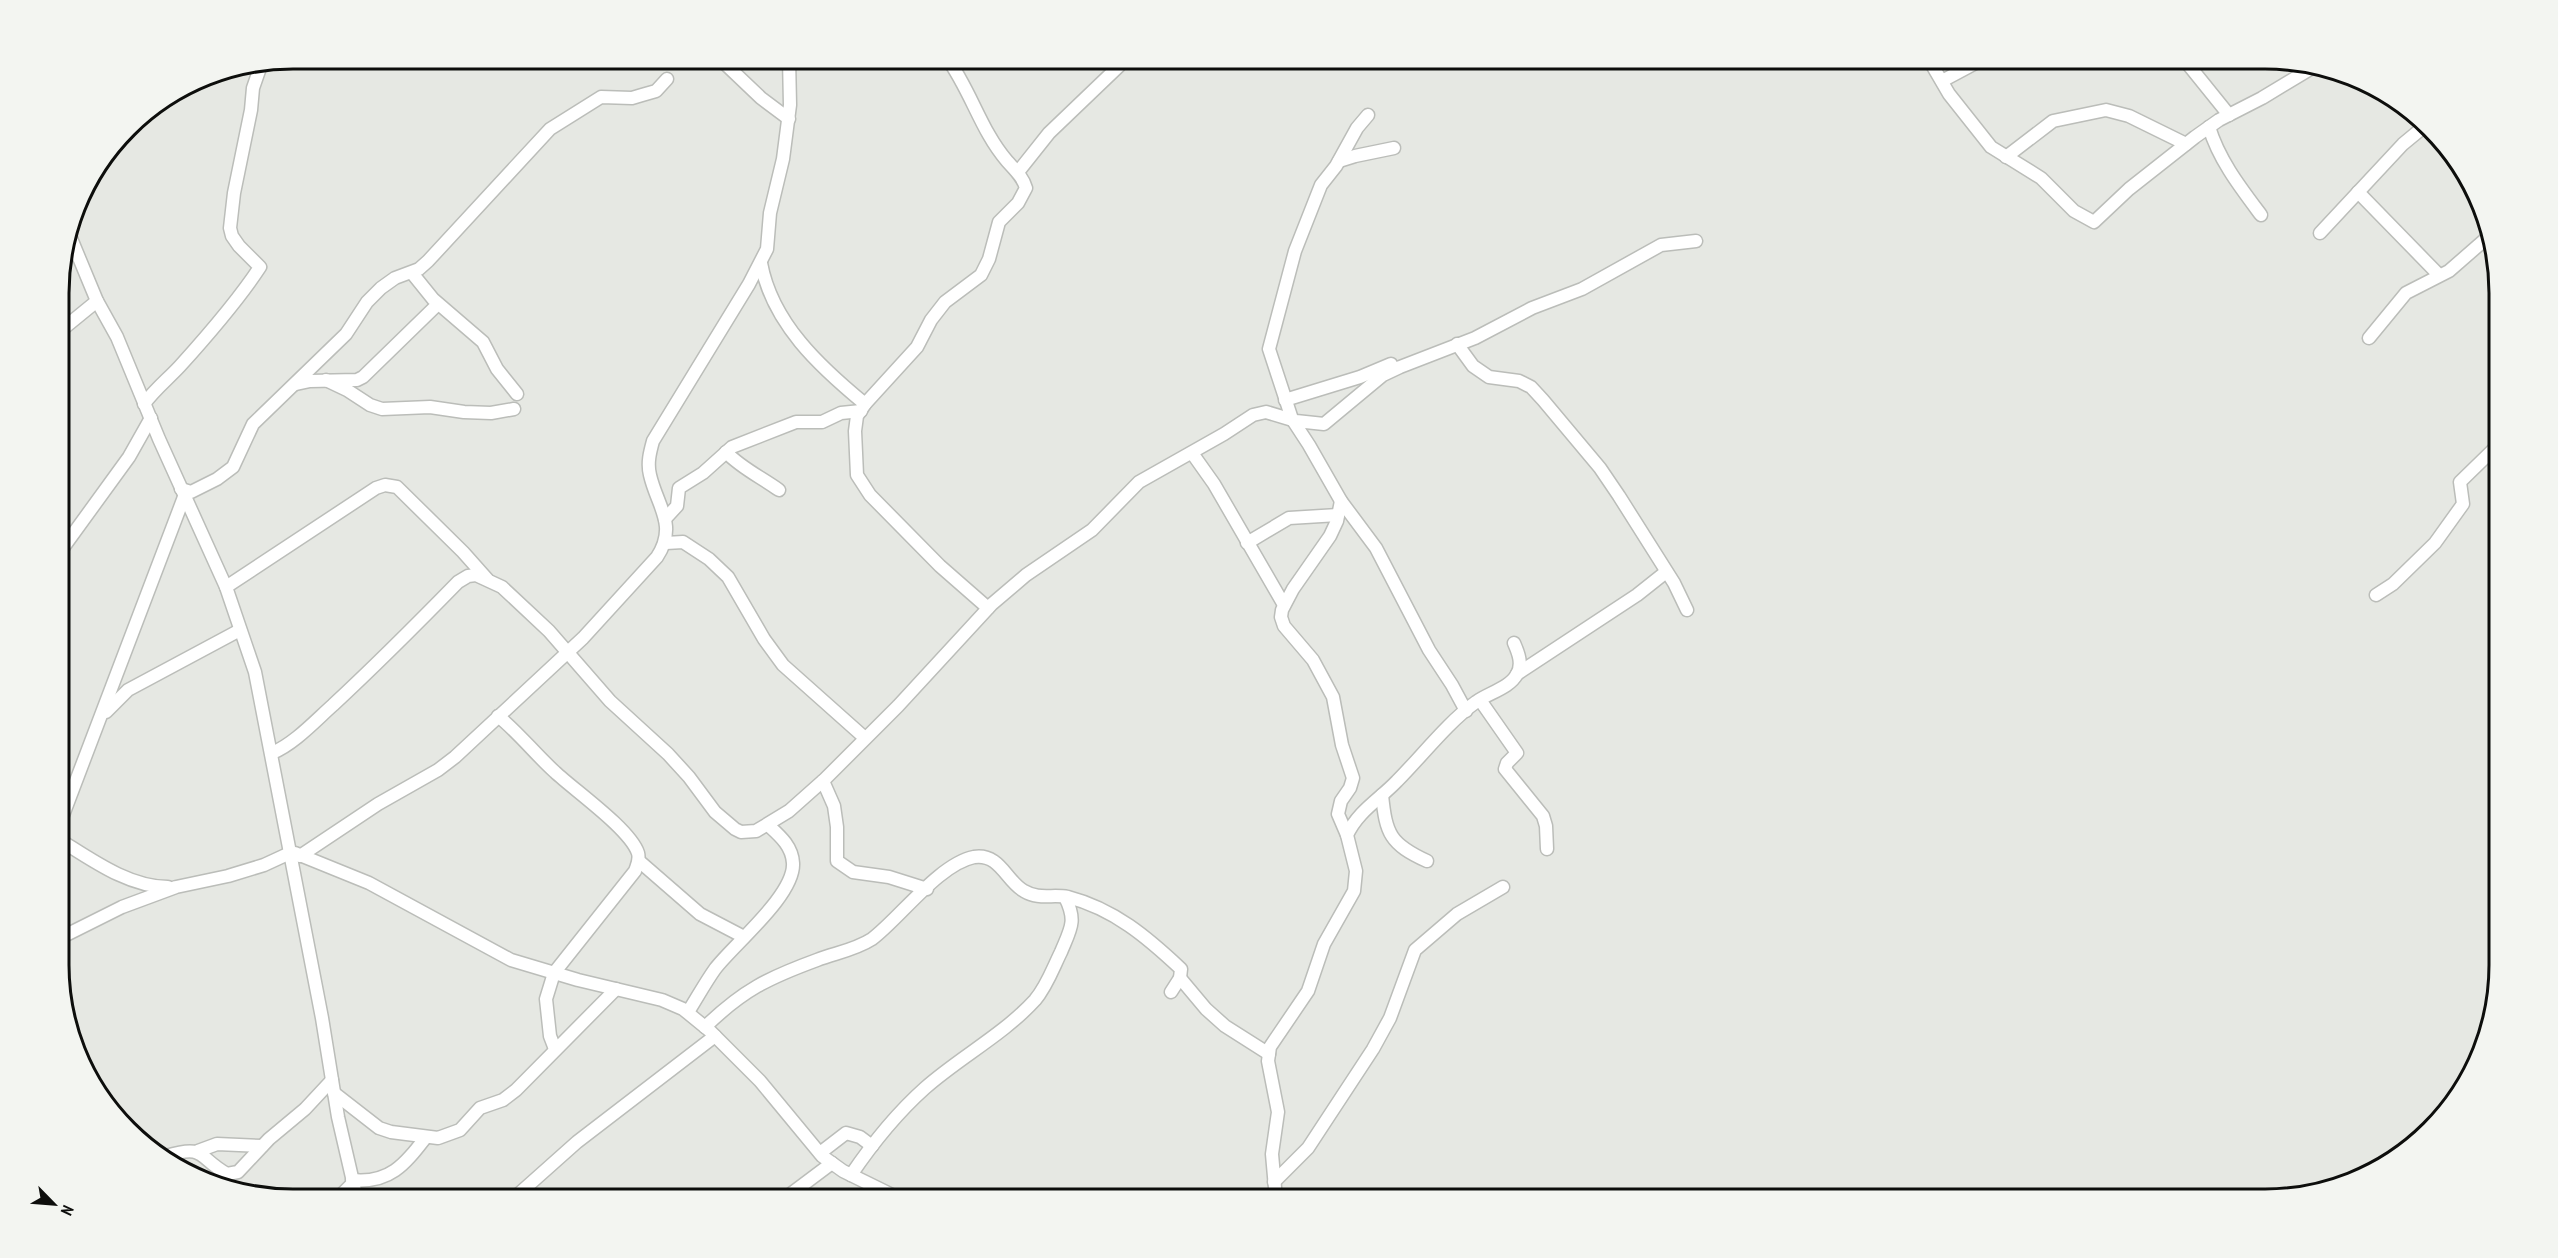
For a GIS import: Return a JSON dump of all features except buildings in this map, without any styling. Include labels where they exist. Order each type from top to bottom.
[{"type":"street","points":[[731,69],[761,98],[789,118]]},
{"type":"street","points":[[69,934],[120,908],[176,887],[228,876],[264,865],[293,852],[438,770],[568,652],[630,586],[666,543],[665,519],[649,473],[649,456],[653,441],[761,263],[767,249],[770,213],[783,159],[789,118],[789,69]]},
{"type":"street","points":[[955,69],[984,128],[1024,182],[1024,194],[999,222],[989,259],[981,275],[945,302],[931,320],[917,347],[863,408],[855,431],[857,475],[870,495],[940,566],[988,608]]},
{"type":"street","points":[[1018,172],[1049,133],[1116,69]]},
{"type":"street","points":[[1935,69],[1991,147],[2041,178],[2073,211],[2094,222],[2100,219],[2129,189],[2209,127],[2304,72]]},
{"type":"street","points":[[1942,81],[1964,69]]},
{"type":"street","points":[[2191,69],[2229,115]]},
{"type":"street","points":[[144,404],[210,332],[260,267],[252,256],[239,246],[230,228],[253,88],[259,72]]},
{"type":"street","points":[[183,493],[191,492],[229,470],[253,424],[346,334],[367,302],[395,278],[412,273],[428,261],[550,129],[601,96],[632,98],[656,91],[667,80]]},
{"type":"street","points":[[2006,157],[2053,122],[2106,110],[2129,116],[2186,144]]},
{"type":"street","points":[[1368,115],[1357,128],[1339,162],[1321,184],[1295,251],[1269,349],[1292,419],[1341,501],[1376,548],[1424,641],[1466,711]]},
{"type":"street","points":[[2209,127],[2219,153],[2261,215]]},
{"type":"street","points":[[2320,233],[2403,144],[2419,131]]},
{"type":"street","points":[[1339,162],[1355,156],[1394,148]]},
{"type":"street","points":[[2358,192],[2439,275]]},
{"type":"street","points":[[272,753],[281,749],[318,718],[384,657],[458,582],[468,576],[477,575],[502,587],[534,615],[610,701],[668,754],[726,823],[735,829],[747,832],[756,831],[789,812],[823,781],[898,706],[988,608],[1026,574],[1092,530],[1117,501],[1139,482],[1192,453],[1253,415],[1266,412],[1315,424],[1324,424],[1383,375],[1475,338],[1532,308],[1582,289],[1661,245],[1696,241]]},
{"type":"street","points":[[2369,338],[2406,293],[2449,271],[2483,241]]},
{"type":"street","points":[[74,246],[97,301],[117,337],[144,404],[226,587],[255,672],[293,852],[333,1087],[355,1189]]},
{"type":"street","points":[[761,263],[768,290],[781,318],[792,334],[863,408]]},
{"type":"street","points":[[412,273],[438,304],[483,342],[497,369],[517,394]]},
{"type":"street","points":[[69,324],[97,301]]},
{"type":"street","points":[[295,384],[326,380],[357,380],[363,377],[438,304]]},
{"type":"street","points":[[1457,344],[1473,366],[1489,377],[1519,381],[1531,387],[1600,468],[1688,610]]},
{"type":"street","points":[[1285,400],[1360,376],[1410,356],[1428,352],[1432,354]]},
{"type":"street","points":[[326,380],[370,405],[382,409],[430,407],[491,413],[514,408]]},
{"type":"street","points":[[665,519],[677,506],[679,488],[703,473],[732,447],[796,422],[822,423],[842,413],[863,408]]},
{"type":"street","points":[[69,540],[129,457],[151,418]]},
{"type":"street","points":[[726,452],[740,466],[778,490]]},
{"type":"street","points":[[1192,453],[1214,484],[1284,605]]},
{"type":"street","points":[[2376,595],[2393,584],[2435,543],[2463,504],[2460,482],[2489,454]]},
{"type":"street","points":[[226,587],[289,548],[367,494],[385,485],[397,487],[448,536],[487,579]]},
{"type":"street","points":[[69,800],[183,493]]},
{"type":"street","points":[[1275,1189],[1272,1154],[1278,1112],[1268,1061],[1269,1054],[1273,1039],[1308,992],[1324,944],[1354,891],[1356,871],[1347,835],[1338,814],[1341,801],[1350,788],[1353,778],[1342,745],[1333,697],[1313,660],[1284,626],[1281,617],[1284,605],[1305,570],[1330,536],[1341,501]]},
{"type":"street","points":[[1247,543],[1289,518],[1338,515]]},
{"type":"street","points":[[666,543],[683,542],[709,559],[728,577],[764,639],[783,665],[865,738]]},
{"type":"street","points":[[1347,835],[1355,820],[1479,700],[1506,685],[1517,674],[1637,595],[1666,572]]},
{"type":"street","points":[[98,723],[114,702],[128,690],[240,630]]},
{"type":"street","points":[[1514,643],[1520,659],[1517,674]]},
{"type":"street","points":[[1479,700],[1517,753],[1507,763],[1505,769],[1543,816],[1546,826],[1546,849]]},
{"type":"street","points":[[498,716],[519,734],[553,771],[624,834],[638,852],[639,861],[635,871],[554,973],[546,999],[549,1036],[555,1049]]},
{"type":"street","points":[[823,781],[834,806],[837,861],[853,872],[889,877],[927,889]]},
{"type":"street","points":[[1382,795],[1389,835],[1405,850],[1427,861]]},
{"type":"street","points":[[688,1012],[715,969],[785,888],[793,865],[791,852],[784,839],[768,825]]},
{"type":"street","points":[[69,846],[97,863],[145,885],[176,887]]},
{"type":"street","points":[[293,852],[369,883],[511,960],[662,1000],[688,1012],[760,1081],[820,1153],[851,1175],[880,1189]]},
{"type":"street","points":[[705,1027],[730,1003],[766,980],[845,952],[869,940],[952,867],[973,858],[983,857],[993,860],[1021,890],[1036,897],[1065,897],[1112,913],[1181,969],[1180,978],[1171,992]]},
{"type":"street","points":[[639,861],[700,914],[744,938]]},
{"type":"street","points":[[1274,1182],[1308,1148],[1372,1050],[1389,1018],[1415,950],[1457,914],[1503,886]]},
{"type":"street","points":[[851,1175],[872,1146],[925,1088],[995,1035],[1035,999],[1047,983],[1073,923],[1071,910],[1065,897]]},
{"type":"street","points":[[1180,978],[1206,1009],[1225,1026],[1269,1054]]},
{"type":"street","points":[[333,1087],[379,1128],[438,1138],[460,1130],[480,1108],[503,1100],[516,1090],[616,989]]},
{"type":"street","points":[[526,1189],[577,1142],[715,1036]]},
{"type":"street","points":[[198,1152],[221,1171],[233,1174],[243,1167],[262,1146],[333,1087]]},
{"type":"street","points":[[820,1153],[846,1132],[860,1137],[872,1146]]},
{"type":"street","points":[[353,1181],[369,1182],[393,1173],[409,1160],[426,1137]]},
{"type":"street","points":[[173,1154],[185,1150],[198,1152],[226,1143],[262,1146]]},
{"type":"street","points":[[798,1189],[832,1163]]},
{"type":"street","points":[[346,1189],[353,1181]]},
{"type":"street","points":[[804,1189],[807,1183]]}]
